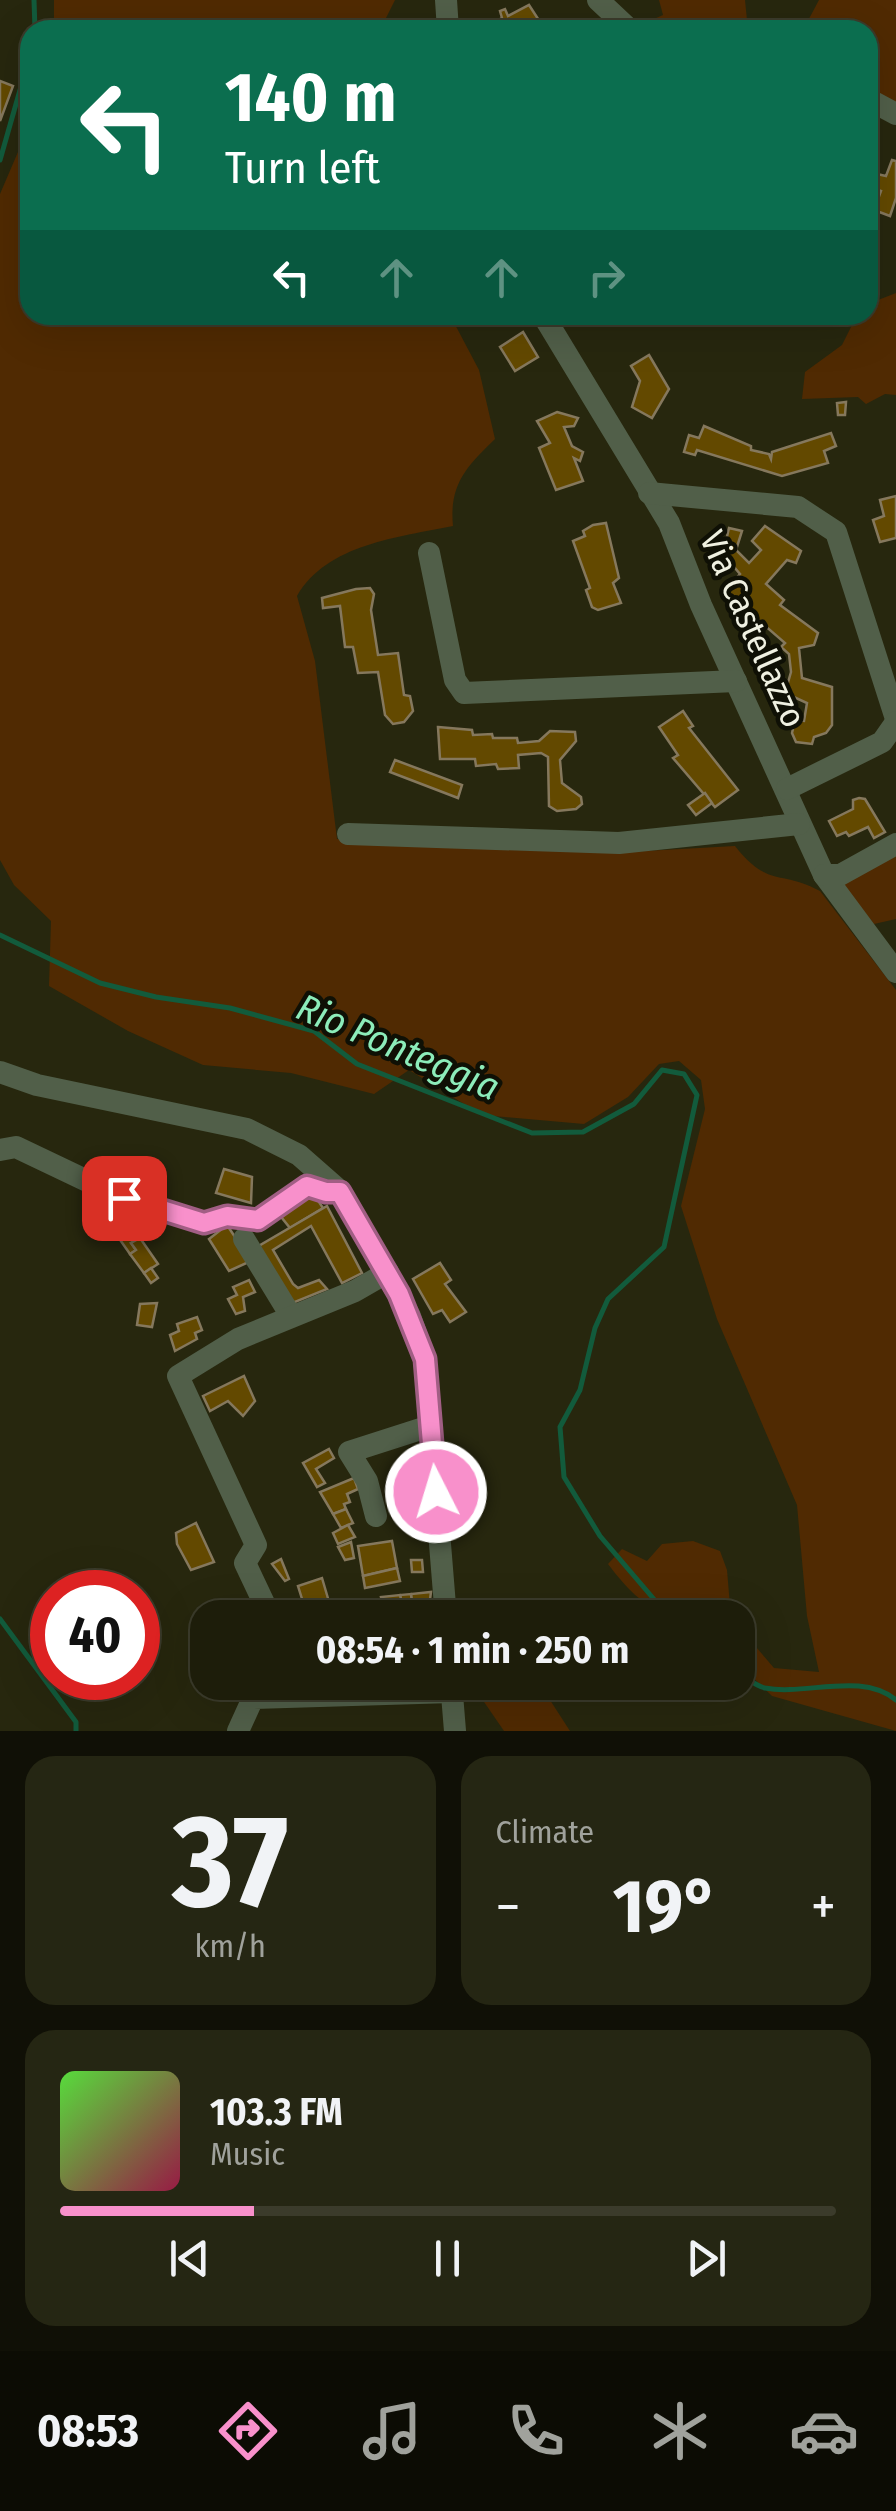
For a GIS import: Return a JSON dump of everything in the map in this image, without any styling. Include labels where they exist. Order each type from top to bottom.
[{"type":"street","points":[[598,0],[619,20]]},
{"type":"street","name":"Via Castellazzo","points":[[549,325],[669,523],[824,876],[896,972]]},
{"type":"street","points":[[649,493],[798,507],[836,532],[896,720],[882,742],[787,790]]},
{"type":"street","points":[[429,553],[456,680],[464,693],[736,681]]},
{"type":"street","points":[[348,834],[618,843],[799,824]]},
{"type":"street","points":[[824,876],[840,874],[896,844]]},
{"type":"street","points":[[0,1072],[55,1089],[247,1129],[299,1155],[344,1197],[388,1272],[425,1359],[444,1600]]},
{"type":"street","points":[[0,1150],[16,1147],[124,1198],[204,1223],[227,1216],[258,1220],[307,1186],[344,1197]]},
{"type":"street","points":[[244,1239],[292,1316]]},
{"type":"street","points":[[263,1600],[246,1562],[256,1546],[178,1376],[238,1339],[355,1291],[388,1272]]},
{"type":"street","points":[[376,1516],[367,1481],[349,1452],[430,1426]]},
{"type":"street","points":[[238,1731],[252,1700]]},
{"type":"street","points":[[453,1700],[455,1731]]},
{"type":"shaded area","points":[[54,0],[395,0],[385,20],[54,20]]},
{"type":"shaded area","points":[[659,0],[745,0],[747,20],[652,20],[663,15]]},
{"type":"shaded area","points":[[819,0],[896,0],[896,104],[878,94],[878,20],[808,20]]},
{"type":"shaded area","points":[[20,147],[20,325],[455,325],[479,370],[495,439],[457,488],[453,526],[388,539],[345,554],[310,579],[297,596],[315,661],[337,839],[627,852],[735,846],[766,873],[820,891],[896,990],[896,1731],[772,1696],[755,1680],[755,1646],[774,1668],[819,1672],[807,1616],[797,1505],[717,1319],[681,1206],[705,1109],[701,1080],[679,1061],[659,1064],[628,1097],[584,1124],[482,1115],[409,1070],[374,1094],[291,1073],[203,1065],[128,1031],[49,986],[51,921],[14,885],[0,860],[0,194]]},
{"type":"shaded area","points":[[896,293],[896,395],[885,394],[866,404],[858,397],[802,399],[805,372],[842,345],[852,325],[878,325],[878,300]]},
{"type":"shaded area","points":[[896,849],[896,919],[874,924],[838,879]]},
{"type":"shaded area","points":[[693,1541],[720,1551],[727,1570],[730,1600],[642,1600],[608,1564],[622,1549],[647,1561],[662,1544]]},
{"type":"shaded area","points":[[483,1700],[550,1700],[570,1731],[504,1731]]},
{"type":"building","points":[[529,5],[539,20],[498,20],[502,18],[500,11],[505,9],[508,16]]},
{"type":"building","points":[[0,81],[13,86],[0,121]]},
{"type":"building","points":[[892,160],[896,161],[896,198],[890,216],[878,212],[878,174],[886,176]]},
{"type":"building","points":[[523,332],[538,357],[515,371],[500,347]]},
{"type":"building","points":[[649,355],[669,389],[652,418],[632,407],[640,381],[631,366]]},
{"type":"building","points":[[846,402],[845,415],[838,415],[837,403]]},
{"type":"building","points":[[557,412],[578,418],[574,426],[564,427],[572,446],[583,452],[580,461],[574,458],[583,481],[556,490],[539,448],[550,443],[537,421]]},
{"type":"building","points":[[704,426],[751,446],[751,450],[769,454],[771,459],[772,452],[831,433],[836,446],[824,451],[828,463],[782,476],[697,450],[695,455],[684,452],[689,435],[699,438]]},
{"type":"building","points":[[896,496],[896,538],[880,542],[873,520],[884,516],[880,500]]},
{"type":"building","points":[[606,523],[619,578],[613,583],[621,603],[598,610],[592,607],[586,590],[590,588],[573,541],[585,536],[583,531],[593,525]]},
{"type":"building","points":[[765,526],[801,551],[796,563],[787,560],[766,584],[784,600],[780,605],[818,633],[814,645],[799,648],[802,678],[832,687],[832,725],[826,733],[814,737],[812,744],[796,742],[792,733],[795,720],[804,721],[807,703],[785,693],[791,672],[789,654],[781,647],[785,643],[725,591],[740,574],[723,554],[729,528],[742,531],[736,550],[749,563],[761,550],[752,541]]},
{"type":"building","points":[[370,588],[374,594],[371,610],[378,655],[398,653],[404,695],[410,696],[413,711],[404,722],[393,724],[385,715],[378,672],[358,673],[353,647],[345,647],[340,606],[323,608],[322,598]]},
{"type":"building","points":[[683,711],[693,726],[689,728],[738,790],[715,807],[673,758],[678,755],[659,727]]},
{"type":"building","points":[[438,727],[472,730],[473,735],[492,734],[493,738],[517,738],[518,743],[539,741],[550,731],[575,732],[576,741],[560,760],[562,783],[581,797],[582,804],[576,809],[557,811],[549,806],[548,757],[541,753],[518,755],[519,768],[476,766],[475,759],[440,759]]},
{"type":"building","points":[[395,760],[462,785],[458,798],[390,772]]},
{"type":"building","points":[[705,793],[712,803],[696,815],[688,805]]},
{"type":"building","points":[[865,799],[885,832],[874,838],[868,827],[849,836],[846,832],[837,836],[829,821],[853,809],[853,800]]},
{"type":"building","points":[[224,1169],[252,1177],[251,1203],[216,1193]]},
{"type":"building","points":[[311,1190],[323,1208],[290,1228],[278,1213]]},
{"type":"building","points":[[327,1206],[362,1273],[342,1283],[311,1226],[273,1250],[298,1288],[319,1280],[327,1289],[290,1304],[257,1247]]},
{"type":"building","points":[[126,1222],[139,1238],[131,1243],[136,1250],[130,1254],[116,1234]]},
{"type":"building","points":[[227,1225],[251,1261],[229,1271],[209,1239]]},
{"type":"building","points":[[140,1238],[158,1264],[144,1273],[130,1254],[136,1250],[131,1243]]},
{"type":"building","points":[[440,1263],[451,1280],[445,1284],[466,1312],[450,1322],[442,1310],[433,1314],[413,1279]]},
{"type":"building","points":[[151,1268],[158,1278],[151,1283],[144,1273]]},
{"type":"building","points":[[249,1280],[255,1292],[243,1297],[245,1311],[236,1314],[228,1299],[237,1295],[233,1287]]},
{"type":"building","points":[[157,1303],[152,1327],[137,1325],[140,1304]]},
{"type":"building","points":[[197,1317],[202,1330],[195,1333],[197,1339],[175,1351],[170,1335],[179,1331],[177,1324]]},
{"type":"building","points":[[244,1376],[255,1401],[243,1416],[228,1401],[210,1411],[203,1396]]},
{"type":"building","points":[[329,1449],[334,1458],[316,1469],[325,1483],[317,1487],[303,1463]]},
{"type":"building","points":[[354,1478],[358,1489],[347,1494],[350,1502],[344,1504],[346,1509],[333,1514],[320,1492]]},
{"type":"building","points":[[400,1493],[405,1515],[398,1517],[392,1496]]},
{"type":"building","points":[[346,1509],[353,1523],[341,1528],[333,1514]]},
{"type":"building","points":[[196,1523],[214,1562],[191,1570],[177,1544],[176,1533]]},
{"type":"building","points":[[348,1525],[355,1537],[338,1544],[333,1533]]},
{"type":"building","points":[[392,1541],[397,1568],[363,1576],[358,1546]]},
{"type":"building","points":[[351,1542],[354,1558],[345,1560],[338,1547]]},
{"type":"building","points":[[281,1559],[289,1579],[285,1581],[272,1564]]},
{"type":"building","points":[[411,1560],[422,1560],[423,1572],[412,1572]]},
{"type":"building","points":[[397,1568],[400,1581],[365,1588],[363,1576]]},
{"type":"building","points":[[322,1578],[328,1600],[302,1600],[298,1586]]},
{"type":"building","points":[[431,1592],[430,1600],[412,1600],[411,1594]]},
{"type":"building","points":[[400,1595],[401,1600],[382,1600],[381,1597]]},
{"type":"waterway","points":[[34,0],[35,20]]},
{"type":"waterway","points":[[0,160],[20,90]]},
{"type":"waterway","name":"Rio Ponteggia","points":[[0,935],[100,983],[156,997],[230,1008],[314,1031],[357,1064],[532,1133],[583,1132],[634,1104],[662,1070],[684,1074],[697,1095],[664,1247],[608,1299],[595,1328],[580,1390],[560,1427],[564,1477],[600,1536],[655,1600]]},
{"type":"waterway","points":[[0,1619],[76,1722],[76,1731]]},
{"type":"waterway","name":"Rio Ponteggia","points":[[755,1684],[781,1690],[867,1687],[896,1700]]},
{"type":"route","points":[[124,1198],[204,1223],[227,1216],[258,1220],[298,1190],[314,1184],[326,1192],[340,1192],[388,1272],[410,1316],[425,1359],[436,1492]]}]
